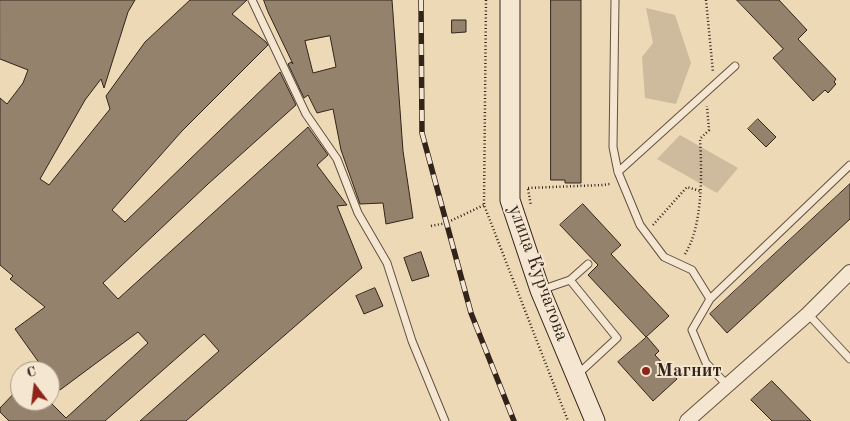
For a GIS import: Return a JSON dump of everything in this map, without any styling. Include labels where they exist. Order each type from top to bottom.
[{"type":"main road","name":"улица Курчатова","points":[[510,0],[510,200],[540,290],[595,421]]},
{"type":"street","points":[[687,421],[808,314],[850,272]]},
{"type":"lane","points":[[252,0],[306,114],[337,159],[358,213],[387,263],[412,341],[445,421]]},
{"type":"lane","points":[[614,0],[612,147],[618,172],[640,226],[664,257],[692,270],[710,299]]},
{"type":"lane","points":[[618,172],[735,66]]},
{"type":"lane","points":[[728,386],[706,363],[692,330],[710,299],[850,165]]},
{"type":"lane","points":[[540,290],[570,280],[588,264]]},
{"type":"lane","points":[[570,280],[617,338],[576,375]]},
{"type":"lane","points":[[808,314],[850,359]]},
{"type":"path","points":[[706,0],[715,83]]},
{"type":"path","points":[[679,264],[692,242],[702,177],[700,139],[709,130],[706,92]]},
{"type":"path","points":[[532,211],[528,188],[602,185],[622,181]]},
{"type":"path","points":[[646,233],[687,187],[700,191]]},
{"type":"path","points":[[431,226],[446,223],[484,205]]},
{"type":"shaded area","points":[[646,8],[675,15],[691,63],[676,104],[645,98],[642,57],[653,43]]},
{"type":"shaded area","points":[[680,135],[738,168],[717,193],[657,159]]},
{"type":"building","points":[[0,0],[135,0],[128,12],[104,88],[101,79],[85,100],[40,179],[49,185],[110,109],[106,96],[145,42],[190,0],[247,0],[232,14],[268,45],[182,131],[112,210],[125,222],[280,72],[296,105],[208,184],[103,283],[118,299],[308,127],[328,155],[317,165],[347,205],[337,206],[362,268],[186,421],[140,421],[219,351],[204,334],[105,421],[9,421],[0,412],[0,408],[10,398],[10,411],[59,411],[66,418],[148,343],[138,332],[60,390],[60,361],[38,361],[15,329],[45,307],[10,279],[13,276],[0,265],[0,98],[7,104],[23,83],[28,70],[0,59]]},
{"type":"building","points":[[264,0],[392,0],[403,151],[413,218],[386,224],[383,203],[360,204],[341,150],[333,109],[317,113],[308,95],[304,98],[288,64],[291,62],[293,64]],"holes":[[[330,36],[336,67],[313,73],[305,41]]]},
{"type":"building","points":[[551,0],[581,0],[581,183],[565,183],[565,180],[551,180]]},
{"type":"building","points":[[737,0],[779,0],[807,30],[798,39],[836,79],[834,82],[836,84],[828,93],[825,90],[813,101],[773,58],[783,49]]},
{"type":"building","points":[[452,20],[466,20],[466,32],[452,33]]},
{"type":"building","points":[[758,119],[776,137],[766,147],[748,129]]},
{"type":"building","points":[[850,184],[850,219],[727,333],[710,314]]},
{"type":"building","points":[[583,204],[621,245],[611,254],[669,316],[646,337],[588,275],[598,265],[560,225]]},
{"type":"building","points":[[421,252],[429,276],[412,281],[404,258]]},
{"type":"building","points":[[375,288],[383,306],[364,314],[356,296]]},
{"type":"building","points":[[647,337],[659,351],[655,355],[677,379],[653,401],[618,362]]},
{"type":"building","points":[[772,381],[811,421],[772,421],[751,400]]},
{"type":"railway","points":[[421,0],[422,133],[471,313],[514,421]]},
{"type":"place","name":"Магнит","points":[[646,371]]}]
